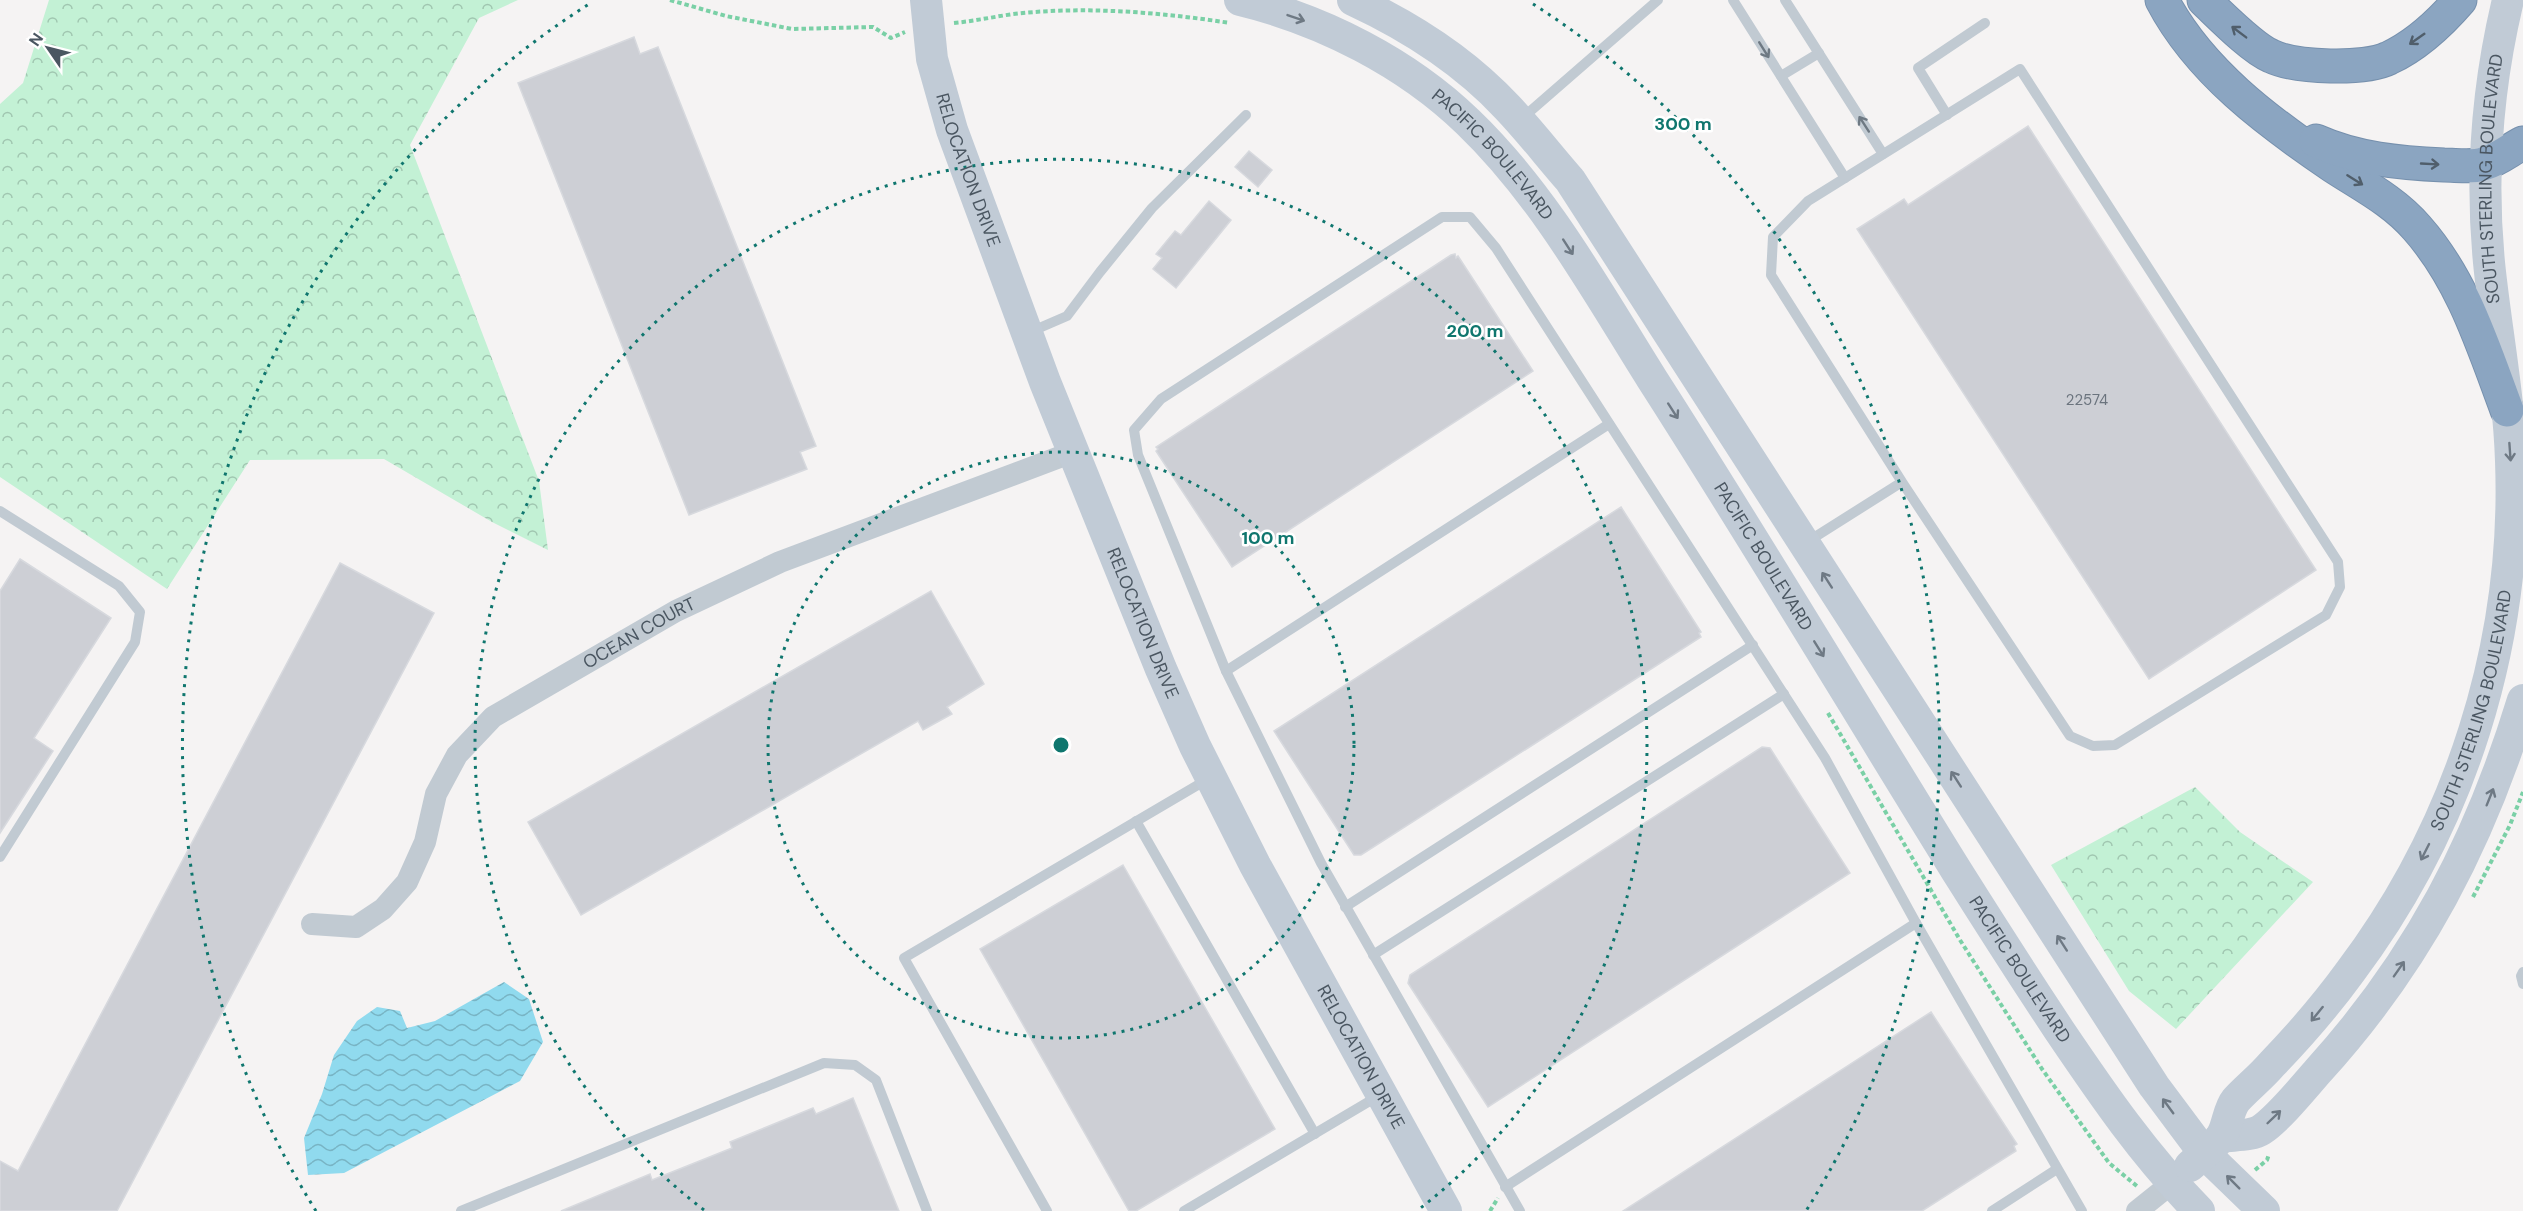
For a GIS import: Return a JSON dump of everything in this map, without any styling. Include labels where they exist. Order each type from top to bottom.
[{"type":"highway","points":[[2162,0],[2171,18],[2223,82],[2273,122],[2333,165],[2382,196],[2416,226],[2446,264],[2466,302],[2507,410]]},
{"type":"highway","points":[[2204,0],[2228,24],[2271,56],[2315,66],[2349,66],[2388,59],[2440,23],[2460,0]]},
{"type":"highway","points":[[2273,122],[2334,149],[2406,163],[2462,166],[2486,164],[2523,143]]},
{"type":"main road","points":[[1353,0],[1405,27],[1468,71],[1506,106],[1570,180],[2154,1086],[2212,1145],[2264,1211]]},
{"type":"main road","name":"SOUTH STERLING BOULEVARD","points":[[2172,1183],[2212,1145],[2234,1103],[2313,1020],[2365,950],[2404,891],[2449,802],[2475,729],[2492,668],[2505,600],[2512,530],[2511,459],[2500,342],[2490,271],[2486,164],[2490,103],[2500,34],[2508,0]]},
{"type":"main road","name":"RELOCATION DRIVE","points":[[928,13],[932,59],[943,102],[1027,333],[1161,669],[1255,865],[1446,1211]]},
{"type":"main road","name":"PACIFIC BOULEVARD","points":[[1240,13],[1336,33],[1401,70],[1440,97],[1467,120],[1512,168],[1540,203],[1678,419],[1998,938],[2131,1135],[2199,1211]]},
{"type":"main road","points":[[2212,1145],[2260,1131],[2334,1053],[2406,959],[2441,900],[2475,835],[2494,787],[2523,700]]},
{"type":"street","name":"OCEAN COURT","points":[[312,924],[356,927],[383,909],[407,882],[425,842],[436,794],[457,755],[493,717],[676,611],[780,562],[1073,452]]},
{"type":"street","points":[[2137,1211],[2172,1183]]},
{"type":"lane","points":[[1519,121],[1658,0]]},
{"type":"lane","points":[[1733,0],[1845,178]]},
{"type":"lane","points":[[1785,0],[1884,154]]},
{"type":"lane","points":[[1947,114],[1918,68],[1985,23]]},
{"type":"lane","points":[[1781,76],[1819,53]]},
{"type":"lane","points":[[2020,69],[2338,562],[2340,587],[2326,615],[2115,745],[2093,746],[2070,736],[1902,482],[1771,275],[1773,237],[1808,201],[1884,154],[2020,69]]},
{"type":"lane","points":[[1027,333],[1067,316],[1152,208],[1246,115]]},
{"type":"lane","points":[[1520,1211],[1321,863],[1226,671],[1138,455],[1134,430],[1161,399],[1442,217],[1470,217],[1496,248],[1753,645],[1825,758],[2082,1211]]},
{"type":"lane","points":[[1226,671],[1610,424]]},
{"type":"lane","points":[[1804,544],[1902,482]]},
{"type":"lane","points":[[0,511],[119,586],[140,612],[135,642],[0,857]]},
{"type":"lane","points":[[1345,907],[1753,645]]},
{"type":"lane","points":[[1373,955],[1784,694]]},
{"type":"lane","points":[[1047,1211],[904,958],[1211,777]]},
{"type":"lane","points":[[1136,821],[1315,1134]]},
{"type":"lane","points":[[1505,1187],[1916,922]]},
{"type":"lane","points":[[2523,972],[2521,976],[2523,984]]},
{"type":"lane","points":[[460,1211],[824,1063],[855,1065],[876,1080],[927,1211]]},
{"type":"lane","points":[[1184,1211],[1382,1094]]},
{"type":"lane","points":[[1992,1211],[2057,1169]]},
{"type":"path","points":[[670,0],[726,16],[792,29],[873,27],[891,38],[928,13],[1014,14],[1104,10],[1176,16],[1240,13]]},
{"type":"path","points":[[1825,709],[1960,940],[2042,1069],[2109,1163],[2130,1181]]},
{"type":"green space","points":[[49,0],[518,0],[479,18],[410,145],[539,481],[548,550],[492,522],[384,459],[250,460],[167,589],[0,477],[0,104],[23,83]]},
{"type":"green space","points":[[2195,787],[2240,832],[2313,882],[2176,1029],[2129,991],[2051,865]]},
{"type":"water","points":[[504,982],[529,999],[543,1042],[520,1081],[344,1173],[308,1175],[304,1138],[322,1094],[334,1055],[357,1021],[377,1007],[400,1011],[407,1028],[435,1021]]},
{"type":"building","points":[[634,37],[640,54],[658,47],[816,446],[800,452],[807,469],[689,515],[518,83]]},
{"type":"building","points":[[2028,126],[2316,570],[2149,679],[1857,229],[1904,199],[1908,205]]},
{"type":"building","points":[[1249,151],[1272,170],[1258,187],[1235,167]]},
{"type":"building","points":[[1209,201],[1231,220],[1176,288],[1153,269],[1162,258],[1156,254],[1175,231],[1181,235]]},
{"type":"building","points":[[1455,254],[1533,371],[1232,567],[1156,451],[1158,449],[1156,447]]},
{"type":"building","points":[[1621,507],[1701,632],[1699,633],[1701,637],[1361,855],[1354,855],[1274,731]]},
{"type":"building","points":[[20,559],[111,618],[34,738],[53,751],[0,833],[0,591]]},
{"type":"building","points":[[340,563],[434,613],[117,1211],[0,1211],[0,1161],[18,1171]]},
{"type":"building","points":[[931,591],[984,684],[947,707],[952,714],[923,730],[918,721],[581,915],[528,822]]},
{"type":"building","points":[[1762,747],[1770,748],[1850,873],[1488,1107],[1408,983],[1410,975]]},
{"type":"building","points":[[1123,865],[1275,1129],[1136,1211],[1129,1211],[980,949]]},
{"type":"building","points":[[1931,1012],[2017,1144],[2014,1146],[2016,1151],[1922,1211],[1623,1211]]},
{"type":"building","points":[[853,1098],[899,1211],[561,1211],[650,1174],[652,1180],[732,1148],[730,1142],[813,1108],[816,1114]]}]
